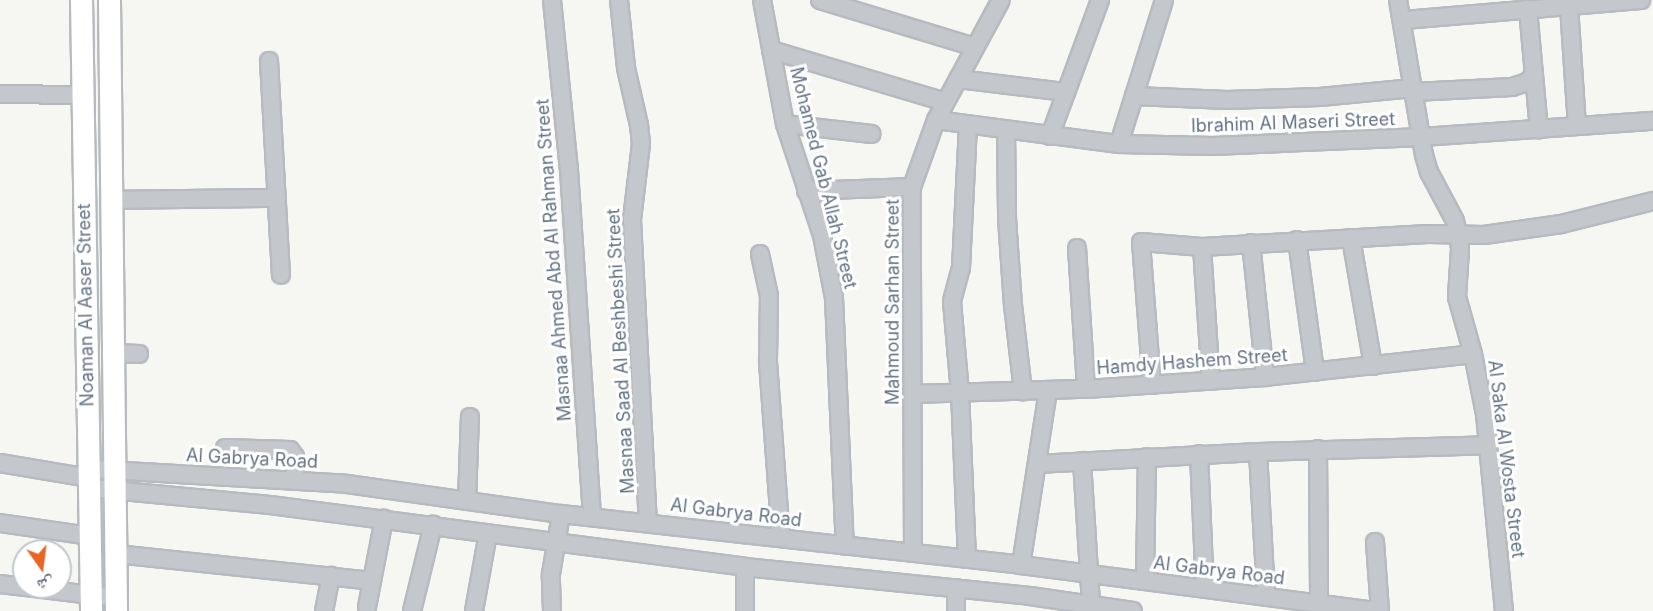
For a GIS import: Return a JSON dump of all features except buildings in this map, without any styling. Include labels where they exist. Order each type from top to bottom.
[{"type":"main road","name":"Noaman Al Aaser Street","points":[[81,0],[91,603]]},
{"type":"main road","name":"Noaman Al Aaser Street","points":[[109,0],[116,604]]},
{"type":"main road","points":[[82,105],[111,116]]},
{"type":"street","name":"Masnaa Ahmed Abd Al Rahman Street","points":[[552,0],[569,170],[592,517]]},
{"type":"street","name":"Masnaa Saad Al Beshbeshi Street","points":[[619,0],[626,68],[641,144],[632,219],[648,522]]},
{"type":"street","name":"Mohamed Gab Allah Street","points":[[762,0],[785,124],[822,235],[834,298],[845,546]]},
{"type":"street","points":[[820,0],[975,47]]},
{"type":"street","name":"Mahmoud Sarhan Street","points":[[914,554],[912,187],[936,120],[1001,0]]},
{"type":"street","points":[[1050,136],[1100,0]]},
{"type":"street","points":[[1119,144],[1164,0]]},
{"type":"street","name":"Al Saka Al Wosta Street","points":[[1398,0],[1429,172],[1449,208],[1458,234],[1457,297],[1473,354],[1488,445],[1504,611]]},
{"type":"street","points":[[1402,20],[1528,9],[1558,4],[1641,0]]},
{"type":"street","points":[[1558,4],[1577,126]]},
{"type":"street","points":[[1528,9],[1539,129]]},
{"type":"street","points":[[771,50],[945,102]]},
{"type":"street","points":[[270,61],[281,275]]},
{"type":"street","points":[[1134,96],[1262,99],[1320,97],[1414,90],[1512,87],[1527,82],[1533,76]]},
{"type":"street","points":[[958,79],[1066,92]]},
{"type":"street","points":[[0,94],[82,105]]},
{"type":"street","name":"Ibrahim Al Maseri Street","points":[[936,120],[1006,131],[1119,144],[1213,147],[1422,137],[1653,121]]},
{"type":"street","points":[[785,124],[871,134]]},
{"type":"street","points":[[967,559],[960,393],[952,301],[961,268],[968,126]]},
{"type":"street","points":[[1006,131],[1008,240],[1023,391]]},
{"type":"street","points":[[806,191],[912,187]]},
{"type":"street","points":[[111,200],[277,198]]},
{"type":"street","points":[[1152,385],[1142,242],[1202,247],[1298,240],[1484,235],[1535,229],[1653,201]]},
{"type":"street","points":[[1352,238],[1373,366]]},
{"type":"street","points":[[1298,240],[1315,372]]},
{"type":"street","points":[[1251,243],[1265,377]]},
{"type":"street","points":[[1202,247],[1211,381]]},
{"type":"street","points":[[1077,248],[1086,389]]},
{"type":"street","points":[[760,254],[769,296],[768,362],[781,538]]},
{"type":"street","points":[[114,353],[139,354]]},
{"type":"street","name":"Hamdy Hashem Street","points":[[913,394],[1086,389],[1211,381],[1473,354]]},
{"type":"street","points":[[1021,565],[1048,390]]},
{"type":"street","points":[[467,501],[470,417]]},
{"type":"street","points":[[1037,464],[1199,454],[1488,445]]},
{"type":"street","points":[[225,448],[290,450],[295,457],[295,481]]},
{"type":"street","points":[[1318,449],[1320,603]]},
{"type":"street","points":[[1258,452],[1266,597]]},
{"type":"street","points":[[1199,454],[1205,589]]},
{"type":"street","points":[[1145,581],[1147,457]]},
{"type":"street","points":[[1082,461],[1090,574],[1095,607]]},
{"type":"street","name":"Al Gabrya Road","points":[[0,463],[90,478],[745,567],[956,588],[1030,604],[1133,611]]},
{"type":"street","name":"Al Gabrya Road","points":[[115,481],[295,481],[347,484],[561,514],[1021,565],[1378,611]]},
{"type":"street","points":[[552,611],[551,574],[561,514]]},
{"type":"street","points":[[367,607],[384,519]]},
{"type":"street","points":[[0,523],[90,536]]},
{"type":"street","points":[[412,611],[433,525]]},
{"type":"street","points":[[474,611],[488,533]]},
{"type":"street","points":[[1375,542],[1378,611]]},
{"type":"street","points":[[116,554],[372,581]]},
{"type":"street","points":[[745,567],[745,611]]},
{"type":"street","points":[[324,611],[331,576]]},
{"type":"street","points":[[956,588],[956,611]]},
{"type":"street","points":[[72,598],[91,603],[116,604]]}]
